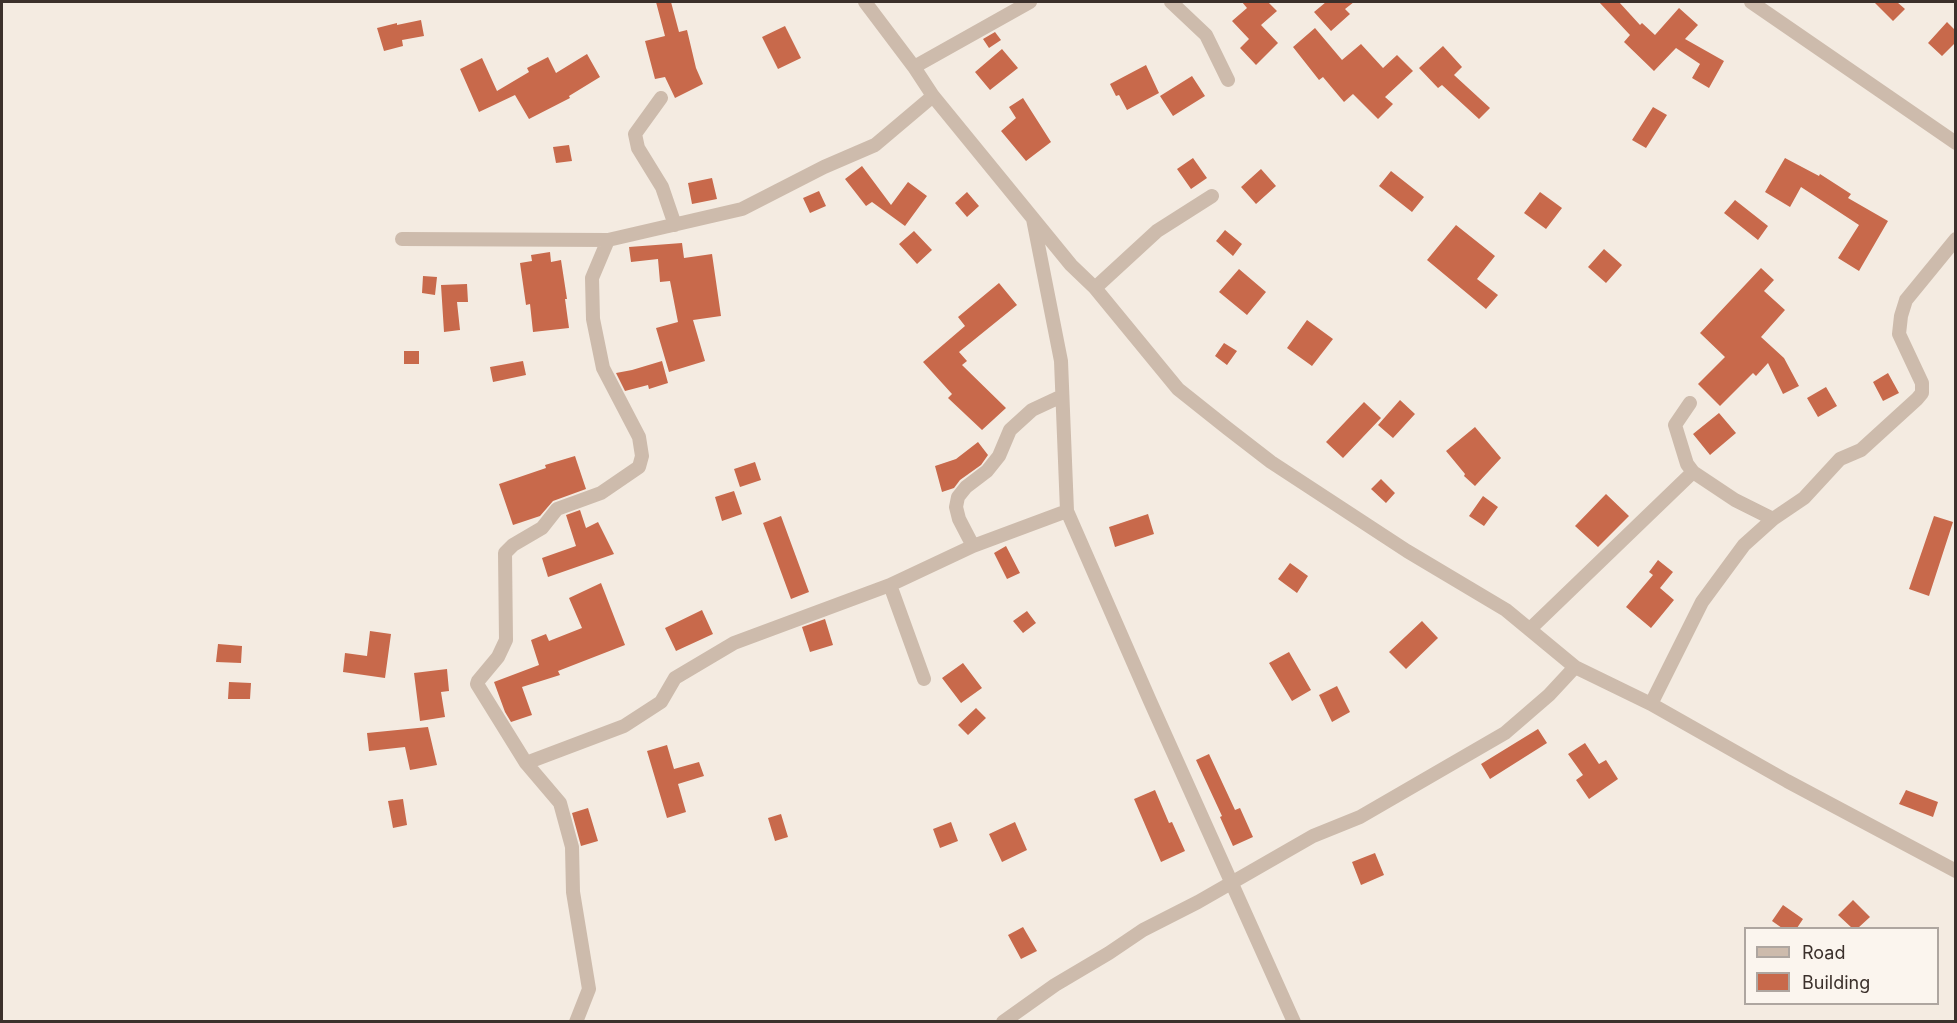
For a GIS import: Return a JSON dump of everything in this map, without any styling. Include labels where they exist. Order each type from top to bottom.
[{"type":"street","points":[[865,2],[933,96],[1071,265],[1095,288],[1178,389],[1270,462],[1506,610],[1575,667],[1651,704],[1777,776],[1956,871]]},
{"type":"street","points":[[914,67],[1030,2]]},
{"type":"street","points":[[1172,2],[1206,35],[1228,80]]},
{"type":"street","points":[[1751,2],[1956,143]]},
{"type":"street","points":[[402,239],[609,240],[742,209],[824,167],[875,145],[933,96]]},
{"type":"street","points":[[661,98],[635,134],[638,148],[662,187],[675,225]]},
{"type":"street","points":[[1095,288],[1157,231],[1212,196]]},
{"type":"street","points":[[1033,218],[1061,361],[1067,511],[1294,1022]]},
{"type":"street","points":[[1651,704],[1702,602],[1744,545],[1773,519],[1803,498],[1840,459],[1861,450],[1922,393],[1922,383],[1899,334],[1900,316],[1906,300],[1956,239]]},
{"type":"street","points":[[576,1022],[589,989],[573,892],[572,847],[560,803],[526,763],[477,684],[498,657],[506,640],[505,553],[542,528],[557,509],[601,493],[639,467],[642,456],[639,437],[603,368],[592,320],[592,278],[609,240]]},
{"type":"street","points":[[973,546],[959,519],[956,507],[958,497],[966,487],[987,471],[999,456],[1010,430],[1032,410],[1062,396]]},
{"type":"street","points":[[1690,403],[1676,425],[1686,464],[1693,472],[1735,500],[1773,519]]},
{"type":"street","points":[[1530,629],[1693,472]]},
{"type":"street","points":[[526,763],[624,726],[661,702],[675,678],[734,642],[890,585],[973,546],[1067,511]]},
{"type":"street","points":[[890,585],[924,679]]},
{"type":"street","points":[[1003,1022],[1055,985],[1143,930],[1198,902],[1313,836],[1360,817],[1505,733],[1549,695],[1575,667]]},
{"type":"building","points":[[656,2],[671,2],[679,32],[687,30],[696,68],[703,84],[675,98],[665,77],[655,79],[645,41],[665,36]]},
{"type":"building","points":[[1242,2],[1268,2],[1277,11],[1261,25],[1278,43],[1256,65],[1240,48],[1249,39],[1232,21],[1247,8]]},
{"type":"building","points":[[1326,2],[1354,2],[1345,9],[1350,14],[1331,31],[1314,12]]},
{"type":"building","points":[[1599,2],[1619,2],[1640,25],[1642,23],[1655,35],[1679,8],[1698,25],[1685,39],[1724,61],[1709,88],[1692,78],[1700,64],[1676,48],[1654,71],[1624,42],[1630,35]]},
{"type":"building","points":[[1874,2],[1897,2],[1905,9],[1893,21]]},
{"type":"building","points":[[421,20],[424,36],[402,40],[403,46],[384,51],[377,28]]},
{"type":"building","points":[[1947,22],[1956,31],[1956,42],[1942,56],[1928,43]]},
{"type":"building","points":[[785,26],[801,58],[778,69],[762,37]]},
{"type":"building","points":[[1315,28],[1342,60],[1361,44],[1383,68],[1397,55],[1413,71],[1385,97],[1393,104],[1378,119],[1353,94],[1344,102],[1323,77],[1319,80],[1293,47]]},
{"type":"building","points":[[995,32],[1001,40],[989,48],[983,39]]},
{"type":"building","points":[[1443,46],[1462,67],[1454,75],[1490,108],[1479,119],[1442,85],[1438,88],[1419,68]]},
{"type":"building","points":[[1002,49],[1018,68],[990,90],[975,72]]},
{"type":"building","points":[[587,54],[600,77],[569,96],[570,98],[529,119],[515,95],[479,112],[460,69],[482,58],[497,91],[529,72],[527,68],[548,57],[556,73]]},
{"type":"building","points":[[1146,65],[1159,93],[1127,110],[1110,84]]},
{"type":"building","points":[[1192,76],[1205,96],[1173,116],[1160,96]]},
{"type":"building","points":[[1023,98],[1051,142],[1026,161],[1001,131],[1016,118],[1009,107]]},
{"type":"building","points":[[1653,107],[1667,115],[1646,148],[1632,140]]},
{"type":"building","points":[[569,145],[572,161],[556,163],[553,147]]},
{"type":"building","points":[[1193,158],[1207,178],[1191,189],[1177,169]]},
{"type":"building","points":[[1785,158],[1819,176],[1820,174],[1851,194],[1848,198],[1888,221],[1859,271],[1838,258],[1859,225],[1801,187],[1790,207],[1765,192]]},
{"type":"building","points":[[862,166],[891,205],[908,182],[927,196],[905,226],[872,202],[866,206],[845,179]]},
{"type":"building","points":[[1261,169],[1276,186],[1256,204],[1241,187]]},
{"type":"building","points":[[1391,171],[1424,197],[1412,212],[1379,186]]},
{"type":"building","points":[[712,178],[717,199],[692,204],[688,183]]},
{"type":"building","points":[[819,191],[826,206],[810,213],[803,198]]},
{"type":"building","points":[[967,192],[979,206],[967,217],[955,203]]},
{"type":"building","points":[[1540,192],[1562,208],[1546,229],[1524,213]]},
{"type":"building","points":[[1735,200],[1768,226],[1758,240],[1724,213]]},
{"type":"building","points":[[1456,225],[1495,256],[1477,279],[1498,295],[1486,309],[1427,260]]},
{"type":"building","points":[[1225,230],[1242,244],[1233,256],[1216,241]]},
{"type":"building","points":[[914,231],[932,250],[917,264],[899,244]]},
{"type":"building","points":[[682,243],[684,258],[712,254],[721,316],[693,320],[705,361],[669,372],[656,328],[678,322],[670,281],[660,282],[658,259],[631,262],[629,247]]},
{"type":"building","points":[[1604,249],[1622,265],[1606,283],[1588,267]]},
{"type":"building","points":[[550,252],[551,262],[561,260],[569,328],[533,332],[530,304],[526,305],[520,263],[532,261],[531,255]]},
{"type":"building","points":[[1761,268],[1774,280],[1764,291],[1785,310],[1761,337],[1784,358],[1799,386],[1783,394],[1768,363],[1756,376],[1753,373],[1720,406],[1698,384],[1725,357],[1700,333]]},
{"type":"building","points":[[1239,269],[1266,292],[1247,315],[1219,292]]},
{"type":"building","points":[[423,276],[437,277],[435,295],[422,293]]},
{"type":"building","points":[[999,283],[1017,305],[959,352],[967,361],[962,365],[1006,408],[982,430],[948,398],[952,394],[923,362],[965,326],[958,317]]},
{"type":"building","points":[[467,284],[468,302],[457,302],[460,330],[444,332],[441,285]]},
{"type":"building","points":[[1307,320],[1333,339],[1312,366],[1287,348]]},
{"type":"building","points":[[1224,343],[1237,351],[1227,365],[1215,356]]},
{"type":"building","points":[[404,351],[419,351],[419,364],[404,364]]},
{"type":"building","points":[[523,361],[526,375],[493,382],[490,367]]},
{"type":"building","points":[[662,361],[668,383],[649,389],[648,385],[625,391],[616,373]]},
{"type":"building","points":[[1888,373],[1899,393],[1883,401],[1873,382]]},
{"type":"building","points":[[1826,387],[1837,406],[1818,417],[1807,398]]},
{"type":"building","points":[[1400,400],[1415,414],[1393,438],[1378,425]]},
{"type":"building","points":[[1364,402],[1381,418],[1343,458],[1326,442]]},
{"type":"building","points":[[1719,413],[1736,433],[1710,455],[1693,434]]},
{"type":"building","points":[[1475,427],[1501,458],[1475,486],[1464,476],[1465,474],[1446,451]]},
{"type":"building","points":[[978,442],[988,455],[981,465],[960,480],[954,488],[942,492],[935,466],[956,459]]},
{"type":"building","points":[[575,456],[586,489],[553,501],[540,516],[513,525],[499,484],[546,468],[545,465]]},
{"type":"building","points":[[755,462],[761,480],[740,487],[734,469]]},
{"type":"building","points":[[1381,479],[1395,493],[1386,503],[1371,489]]},
{"type":"building","points":[[734,491],[742,514],[722,521],[715,497]]},
{"type":"building","points":[[1606,494],[1629,516],[1598,547],[1575,526]]},
{"type":"building","points":[[1483,496],[1498,507],[1484,526],[1469,516]]},
{"type":"building","points":[[580,510],[586,528],[598,522],[614,554],[548,577],[542,558],[576,546],[566,515]]},
{"type":"building","points":[[1148,514],[1154,534],[1115,547],[1109,527]]},
{"type":"building","points":[[781,516],[809,592],[791,599],[763,523]]},
{"type":"building","points":[[1934,516],[1953,522],[1929,596],[1909,589]]},
{"type":"building","points":[[1006,546],[1020,573],[1007,579],[994,553]]},
{"type":"building","points":[[1658,560],[1673,572],[1660,588],[1674,600],[1651,628],[1626,607],[1653,575],[1649,572]]},
{"type":"building","points":[[1290,563],[1308,576],[1297,593],[1278,579]]},
{"type":"building","points":[[601,583],[625,645],[558,671],[560,675],[522,687],[532,715],[511,722],[494,682],[539,665],[531,640],[546,634],[549,641],[582,628],[569,598]]},
{"type":"building","points":[[702,610],[713,634],[676,651],[665,628]]},
{"type":"building","points":[[1027,611],[1036,623],[1023,633],[1013,621]]},
{"type":"building","points":[[825,619],[833,645],[810,652],[802,627]]},
{"type":"building","points":[[1422,621],[1438,638],[1406,669],[1389,652]]},
{"type":"building","points":[[370,631],[391,634],[385,678],[343,672],[345,653],[367,656]]},
{"type":"building","points":[[218,644],[242,646],[241,663],[216,662]]},
{"type":"building","points":[[1289,652],[1311,690],[1292,701],[1269,663]]},
{"type":"building","points":[[963,663],[982,688],[961,703],[942,678]]},
{"type":"building","points":[[447,669],[449,691],[441,692],[445,717],[420,721],[414,673]]},
{"type":"building","points":[[229,682],[251,683],[250,699],[228,699]]},
{"type":"building","points":[[1337,686],[1350,712],[1332,722],[1319,695]]},
{"type":"building","points":[[976,708],[986,718],[968,735],[958,725]]},
{"type":"building","points":[[428,727],[437,765],[410,770],[405,747],[369,751],[367,733]]},
{"type":"building","points":[[1538,729],[1547,743],[1490,779],[1481,764]]},
{"type":"building","points":[[1585,743],[1599,764],[1606,760],[1618,779],[1589,799],[1576,780],[1583,775],[1568,754]]},
{"type":"building","points":[[667,745],[674,769],[699,762],[704,776],[678,784],[686,812],[667,818],[647,751]]},
{"type":"building","points":[[1209,754],[1235,810],[1240,808],[1253,837],[1233,846],[1196,760]]},
{"type":"building","points":[[1155,790],[1169,823],[1172,822],[1185,851],[1161,862],[1134,799]]},
{"type":"building","points":[[1906,790],[1938,802],[1933,817],[1899,804]]},
{"type":"building","points":[[403,799],[407,825],[393,828],[388,801]]},
{"type":"building","points":[[588,808],[598,841],[581,846],[572,813]]},
{"type":"building","points":[[781,814],[788,837],[775,841],[768,818]]},
{"type":"building","points":[[951,822],[958,841],[940,848],[933,829]]},
{"type":"building","points":[[1015,822],[1027,850],[1002,862],[989,834]]},
{"type":"building","points":[[1375,853],[1384,875],[1361,885],[1352,862]]},
{"type":"building","points":[[1853,900],[1870,917],[1859,927],[1851,927],[1838,915]]},
{"type":"building","points":[[1783,905],[1803,919],[1798,927],[1781,927],[1772,921]]},
{"type":"building","points":[[1023,927],[1037,951],[1021,959],[1008,935]]}]
